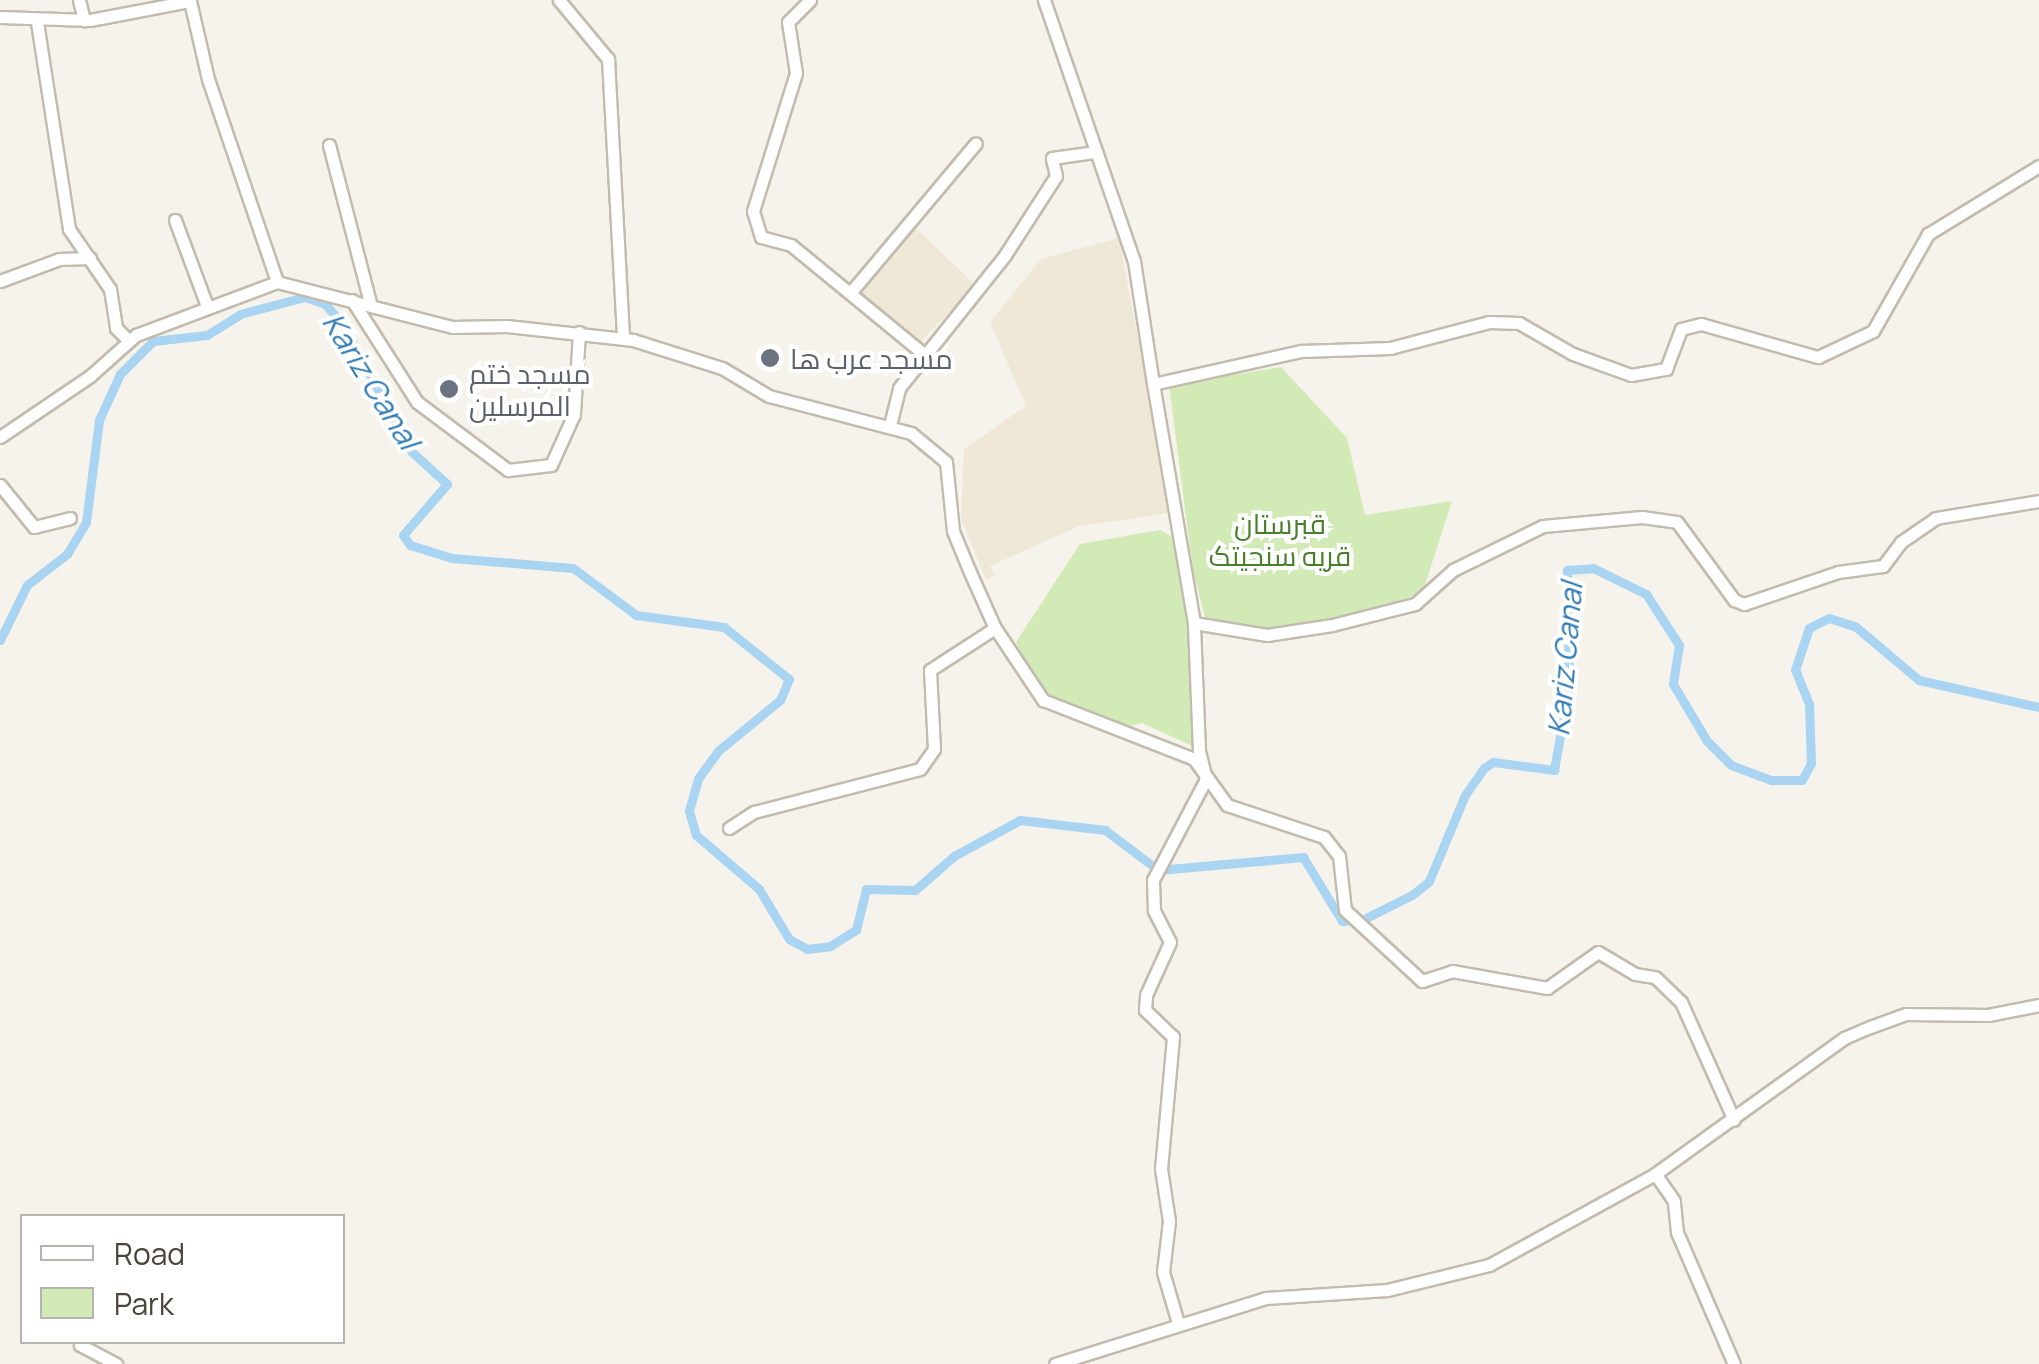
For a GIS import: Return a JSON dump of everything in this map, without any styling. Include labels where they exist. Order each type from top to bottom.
[{"type":"street","points":[[80,0],[84,20]]},
{"type":"street","points":[[0,17],[38,22],[84,20],[190,0],[208,79],[278,282]]},
{"type":"street","points":[[559,0],[608,59],[623,339]]},
{"type":"street","points":[[810,0],[788,22],[796,72],[753,211],[766,242],[792,245],[926,356]]},
{"type":"street","points":[[1044,0],[1134,261],[1194,624],[1199,750],[1206,778],[1153,880],[1154,910],[1170,942],[1146,994],[1145,1010],[1174,1037],[1160,1168],[1169,1222],[1163,1272],[1178,1323]]},
{"type":"street","points":[[38,22],[70,229],[110,289],[116,328],[128,341]]},
{"type":"street","points":[[850,292],[965,164],[976,143]]},
{"type":"street","points":[[328,145],[372,306]]},
{"type":"street","points":[[890,425],[900,388],[1056,176],[1052,158],[1094,152]]},
{"type":"street","points":[[1152,384],[1301,351],[1390,348],[1490,322],[1519,323],[1573,354],[1631,375],[1666,369],[1681,330],[1702,324],[1818,357],[1874,331],[1928,234],[2039,166]]},
{"type":"street","points":[[176,220],[206,306]]},
{"type":"street","points":[[0,281],[59,259],[90,258]]},
{"type":"street","points":[[0,436],[90,376],[128,341],[206,306],[278,282],[452,327],[580,332],[623,339],[722,368],[770,396],[890,425],[946,462],[953,530],[995,628],[1043,700],[1194,758],[1226,805],[1334,846],[1345,910],[1422,981],[1452,971],[1547,988],[1598,952],[1635,974],[1655,977],[1681,1002],[1734,1120]]},
{"type":"street","points":[[352,300],[417,402],[508,470],[550,464],[574,414],[580,332]]},
{"type":"street","points":[[0,485],[34,527],[70,518]]},
{"type":"street","points":[[1194,624],[1266,635],[1332,626],[1414,604],[1453,570],[1542,526],[1642,517],[1677,522],[1734,600],[1744,604],[1838,572],[1883,566],[1901,542],[1936,518],[2039,501]]},
{"type":"street","points":[[729,828],[754,812],[920,769],[934,749],[930,670],[995,628]]},
{"type":"street","points":[[1055,1364],[1266,1298],[1386,1290],[1489,1265],[1655,1174],[1844,1038],[1906,1014],[1988,1015],[2039,1005]]},
{"type":"street","points":[[1655,1174],[1674,1201],[1677,1232],[1734,1364]]},
{"type":"street","points":[[80,1345],[116,1364]]},
{"type":"shaded area","points":[[914,226],[975,285],[915,348],[854,289]]},
{"type":"shaded area","points":[[1119,238],[1171,513],[1079,526],[990,566],[995,576],[986,580],[961,519],[964,449],[1026,406],[990,322],[1041,259]]},
{"type":"green space","name":"قبرستان قریه سنجیتک","points":[[1281,367],[1347,438],[1365,515],[1452,501],[1423,591],[1388,607],[1278,632],[1206,621],[1193,571],[1169,385]]},
{"type":"green space","name":"قبرستان قریه سنجیتک","points":[[1160,530],[1172,537],[1203,654],[1199,749],[1142,723],[1125,727],[1066,708],[1041,690],[1016,642],[1080,544]]},
{"type":"waterway","name":"Kariz Canal","points":[[0,640],[27,585],[67,554],[86,522],[99,420],[120,374],[153,341],[207,335],[240,314],[305,297],[325,304],[343,325],[411,451],[447,484],[403,535],[410,545],[452,558],[573,568],[636,615],[724,627],[789,679],[780,700],[718,751],[698,779],[689,811],[696,835],[759,889],[789,939],[807,949],[830,946],[856,930],[866,889],[915,890],[954,856],[1020,820],[1105,830],[1158,870],[1303,857],[1342,921],[1364,919],[1412,895],[1429,881],[1465,795],[1484,768],[1493,762],[1554,770],[1569,685],[1567,570],[1593,568],[1646,594],[1679,645],[1673,684],[1707,741],[1731,765],[1771,780],[1802,780],[1811,763],[1809,704],[1795,670],[1809,628],[1829,618],[1856,627],[1919,680],[2039,707]]},
{"type":"place","name":"مسجد عرب ها","points":[[770,358]]},
{"type":"place","name":"مسجد ختم المرسلین","points":[[449,389]]}]
